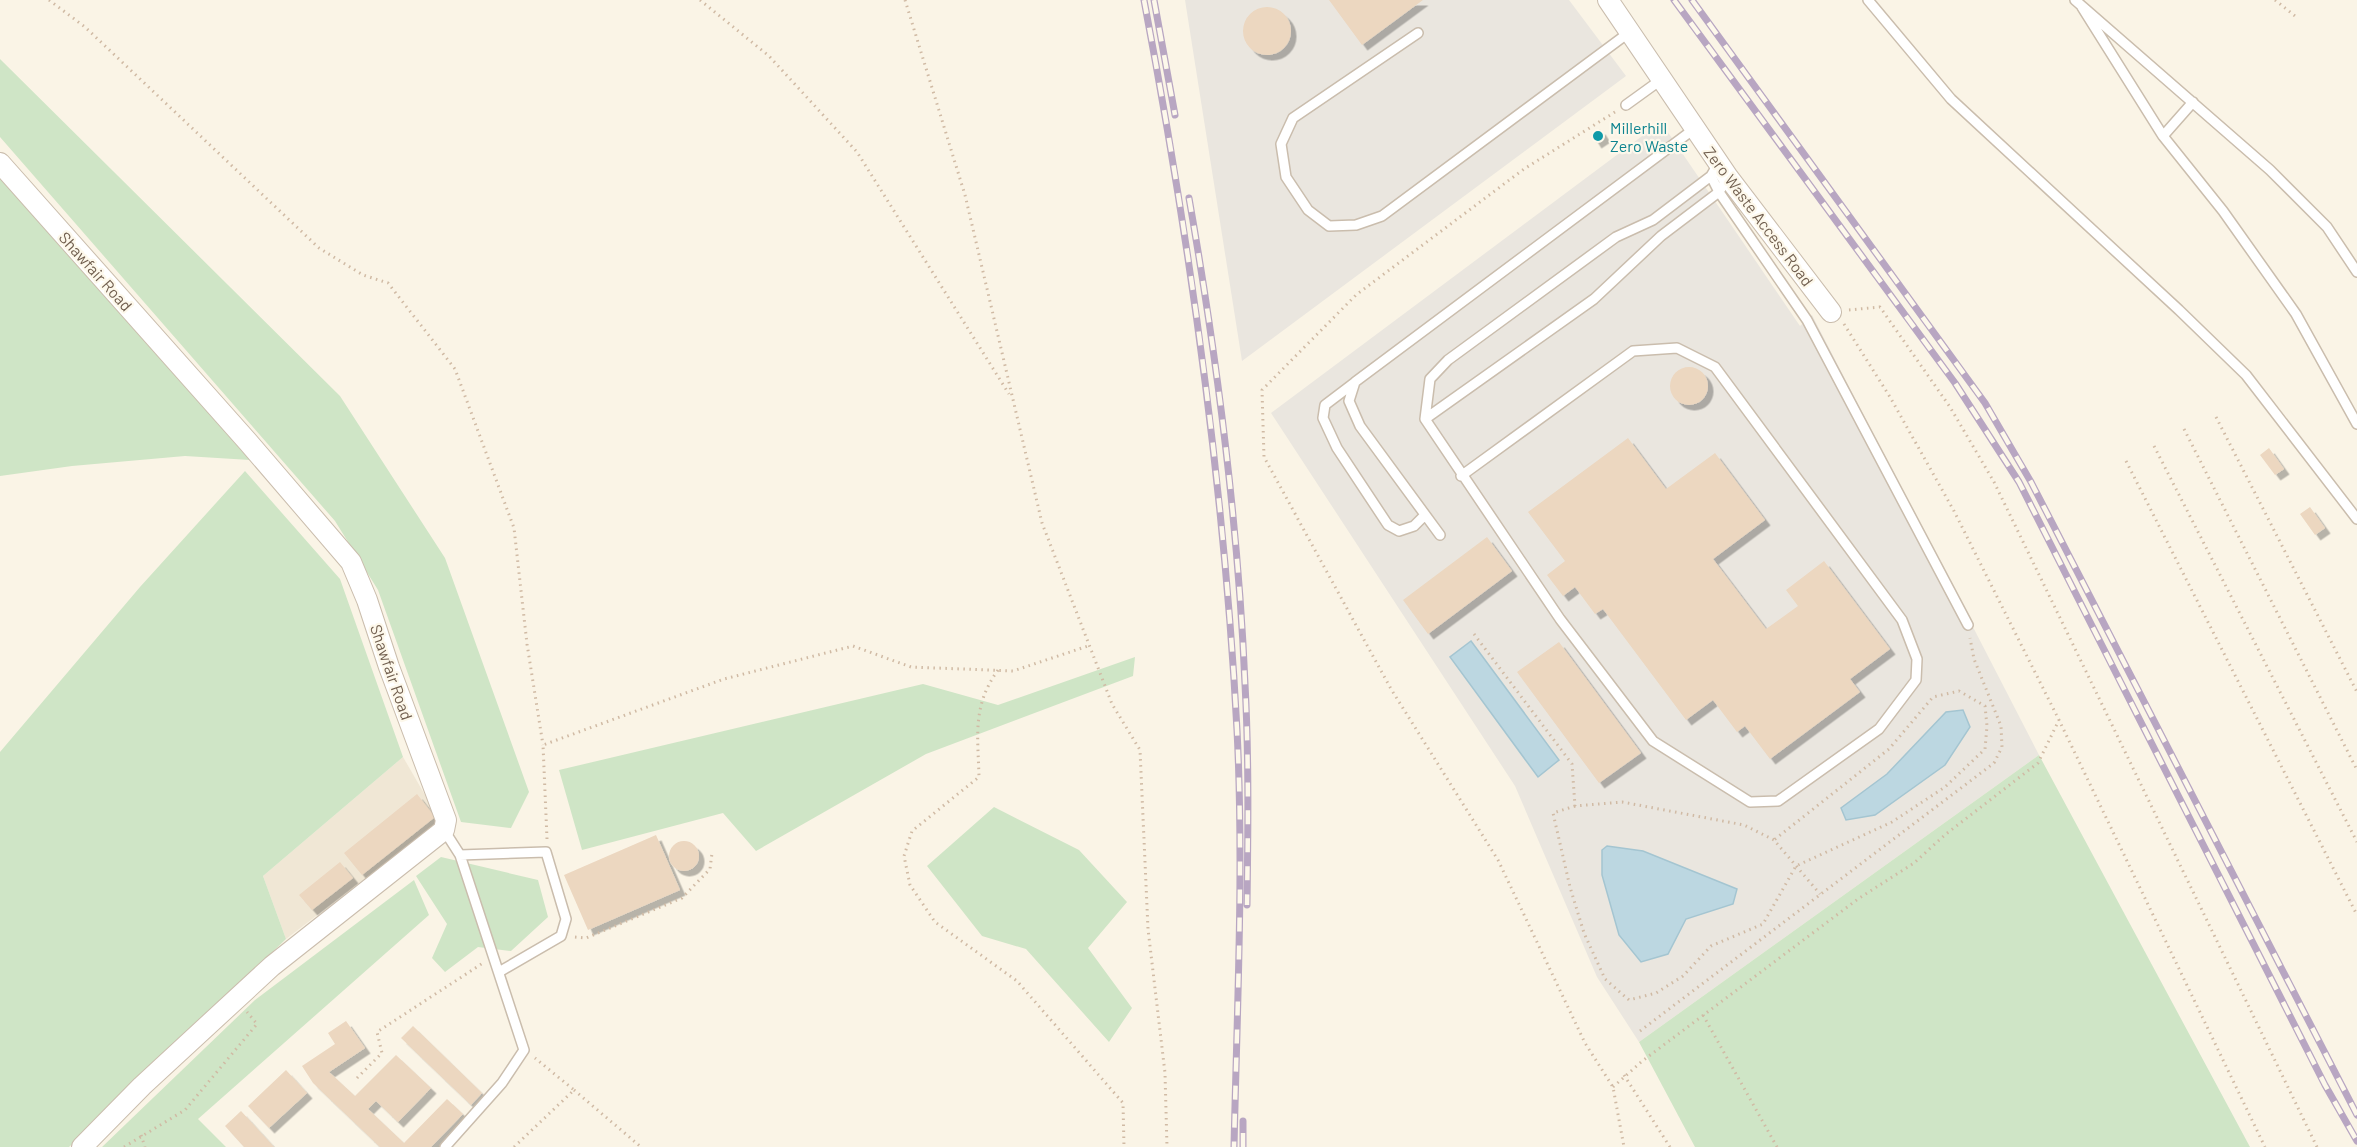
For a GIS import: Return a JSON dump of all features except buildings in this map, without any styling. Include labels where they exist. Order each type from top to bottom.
[{"type":"street","name":"Zero Waste Access Road","points":[[1608,0],[1694,129],[1719,177],[1831,312]]},
{"type":"street","name":"Shawfair Road","points":[[0,163],[248,442],[351,562],[367,600],[388,667],[446,820],[444,831]]},
{"type":"street","points":[[82,1147],[142,1086],[272,966],[444,831]]},
{"type":"lane","points":[[1868,0],[1950,99],[2180,309],[2246,375],[2357,519]]},
{"type":"lane","points":[[2078,3],[2270,170],[2327,227],[2357,272]]},
{"type":"lane","points":[[2078,3],[2163,136],[2223,211],[2296,314],[2357,424]]},
{"type":"lane","points":[[1418,33],[1293,118],[1281,144],[1286,177],[1308,210],[1329,226],[1356,225],[1382,216],[1630,31]]},
{"type":"lane","points":[[1626,105],[1662,79]]},
{"type":"lane","points":[[2163,136],[2193,102]]},
{"type":"lane","points":[[1425,515],[1414,526],[1400,531],[1388,525],[1337,448],[1323,418],[1325,405],[1694,129]]},
{"type":"lane","points":[[1425,419],[1594,299],[1719,177]]},
{"type":"lane","points":[[1461,476],[1633,351],[1677,348],[1715,367],[1902,620],[1917,659],[1916,680],[1879,729],[1778,801],[1750,802],[1653,741],[1560,619],[1461,476],[1425,419],[1430,379],[1448,360],[1616,237],[1653,220],[1719,177]]},
{"type":"lane","points":[[1719,177],[1807,320],[1968,625]]},
{"type":"lane","points":[[1355,382],[1349,400],[1360,426],[1440,535]]},
{"type":"lane","points":[[444,831],[460,855],[524,1050],[502,1083],[445,1147]]},
{"type":"lane","points":[[460,855],[546,852],[566,919],[561,936],[499,972]]},
{"type":"path","points":[[49,0],[85,27],[320,248],[363,275],[388,283],[456,369],[514,528],[527,644],[543,744],[549,830],[546,852]]},
{"type":"path","points":[[700,0],[769,56],[857,152],[1011,397]]},
{"type":"path","points":[[905,0],[965,195],[1042,523],[1112,704],[1140,750],[1148,929],[1165,1073],[1167,1147]]},
{"type":"path","points":[[2275,0],[2295,16]]},
{"type":"path","points":[[1524,169],[1626,105]]},
{"type":"path","points":[[1831,312],[1880,307],[1950,407],[1994,482],[2317,1147]]},
{"type":"path","points":[[1831,312],[1848,329],[1896,407],[1954,511],[2059,720],[2265,1147]]},
{"type":"path","points":[[2216,417],[2357,692]]},
{"type":"path","points":[[2184,429],[2357,770]]},
{"type":"path","points":[[2154,446],[2357,842]]},
{"type":"path","points":[[2126,461],[2357,915]]},
{"type":"path","points":[[1640,1031],[1994,763],[2002,747],[2001,726],[1974,659],[1968,625]]},
{"type":"path","points":[[1474,634],[1572,764],[1575,806]]},
{"type":"path","points":[[543,744],[724,679],[853,646],[911,667],[1013,671],[1091,645]]},
{"type":"path","points":[[998,670],[986,686],[978,712],[979,777],[912,831],[904,856],[910,885],[935,922],[1017,981],[1123,1103],[1124,1147]]},
{"type":"path","points":[[1391,689],[1497,860],[1586,1043],[1613,1087],[1624,1147]]},
{"type":"path","points":[[1774,840],[1889,749],[1934,697],[1959,691],[1985,706],[1988,726],[1985,749],[1945,787],[1892,822],[1796,866],[1762,924],[1711,946],[1683,976],[1656,993],[1629,1000],[1605,978],[1584,933],[1570,887],[1553,813],[1575,806],[1622,802],[1744,825],[1774,840],[1796,866],[1820,894]]},
{"type":"path","points":[[1613,1087],[1624,1075],[1858,899],[1914,862],[1946,834],[2038,763],[2059,720]]},
{"type":"path","points":[[561,936],[585,938],[682,898],[710,869],[712,853]]},
{"type":"path","points":[[357,1078],[382,1053],[376,1032],[494,956]]},
{"type":"path","points":[[124,1147],[185,1110],[257,1024],[236,1000]]},
{"type":"path","points":[[1703,1015],[1776,1147]]},
{"type":"path","points":[[524,1050],[640,1147]]},
{"type":"path","points":[[1624,1075],[1670,1147]]},
{"type":"path","points":[[514,1147],[574,1090]]},
{"type":"path","points":[[141,1135],[145,1147]]},
{"type":"shaded area","points":[[1185,0],[1569,0],[1626,76],[1242,361]]},
{"type":"shaded area","points":[[1661,122],[1800,326],[1812,315],[2039,755],[1639,1042],[1597,977],[1515,786],[1271,413]]},
{"type":"shaded area","points":[[403,757],[440,821],[286,939],[263,876]]},
{"type":"green space","points":[[0,59],[340,396],[445,558],[529,792],[511,828],[461,822],[378,590],[335,521],[0,137]]},
{"type":"green space","points":[[0,175],[250,460],[185,456],[72,466],[0,476]]},
{"type":"green space","points":[[245,471],[340,579],[403,757],[263,876],[286,939],[69,1147],[0,1147],[0,752],[140,587]]},
{"type":"green space","points":[[1135,657],[1133,676],[926,754],[756,851],[723,813],[582,850],[559,770],[923,684],[998,705]]},
{"type":"green space","points":[[2039,755],[2250,1147],[1695,1147],[1639,1042]]},
{"type":"green space","points":[[994,807],[1079,850],[1127,902],[1088,948],[1132,1008],[1109,1042],[1026,949],[982,936],[927,866]]},
{"type":"green space","points":[[441,857],[538,880],[548,917],[511,951],[478,947],[445,972],[432,958],[447,924],[416,876]]},
{"type":"green space","points":[[414,880],[429,915],[198,1119],[226,1147],[102,1147],[255,1000]]},
{"type":"water","points":[[1471,641],[1559,760],[1538,777],[1450,657]]},
{"type":"water","points":[[1963,710],[1970,727],[1945,765],[1875,815],[1846,820],[1841,808],[1887,774],[1946,712]]},
{"type":"water","points":[[1607,846],[1643,851],[1737,889],[1733,904],[1686,919],[1668,954],[1641,962],[1619,935],[1602,875],[1602,850]]},
{"type":"railway","points":[[1144,0],[1176,182],[1203,364],[1231,638],[1240,834],[1234,1147]]},
{"type":"railway","points":[[1154,0],[1175,115]]},
{"type":"railway","points":[[1674,0],[1955,383],[2019,482],[2325,1085],[2357,1141]]},
{"type":"railway","points":[[1692,0],[1985,403],[2031,482],[2357,1115]]},
{"type":"railway","points":[[1189,198],[1209,319],[1232,501],[1242,623],[1247,739],[1247,905]]},
{"type":"railway","points":[[1243,1121],[1243,1147]]},
{"type":"place","name":"Millerhill Zero Waste","points":[[1598,136]]}]
